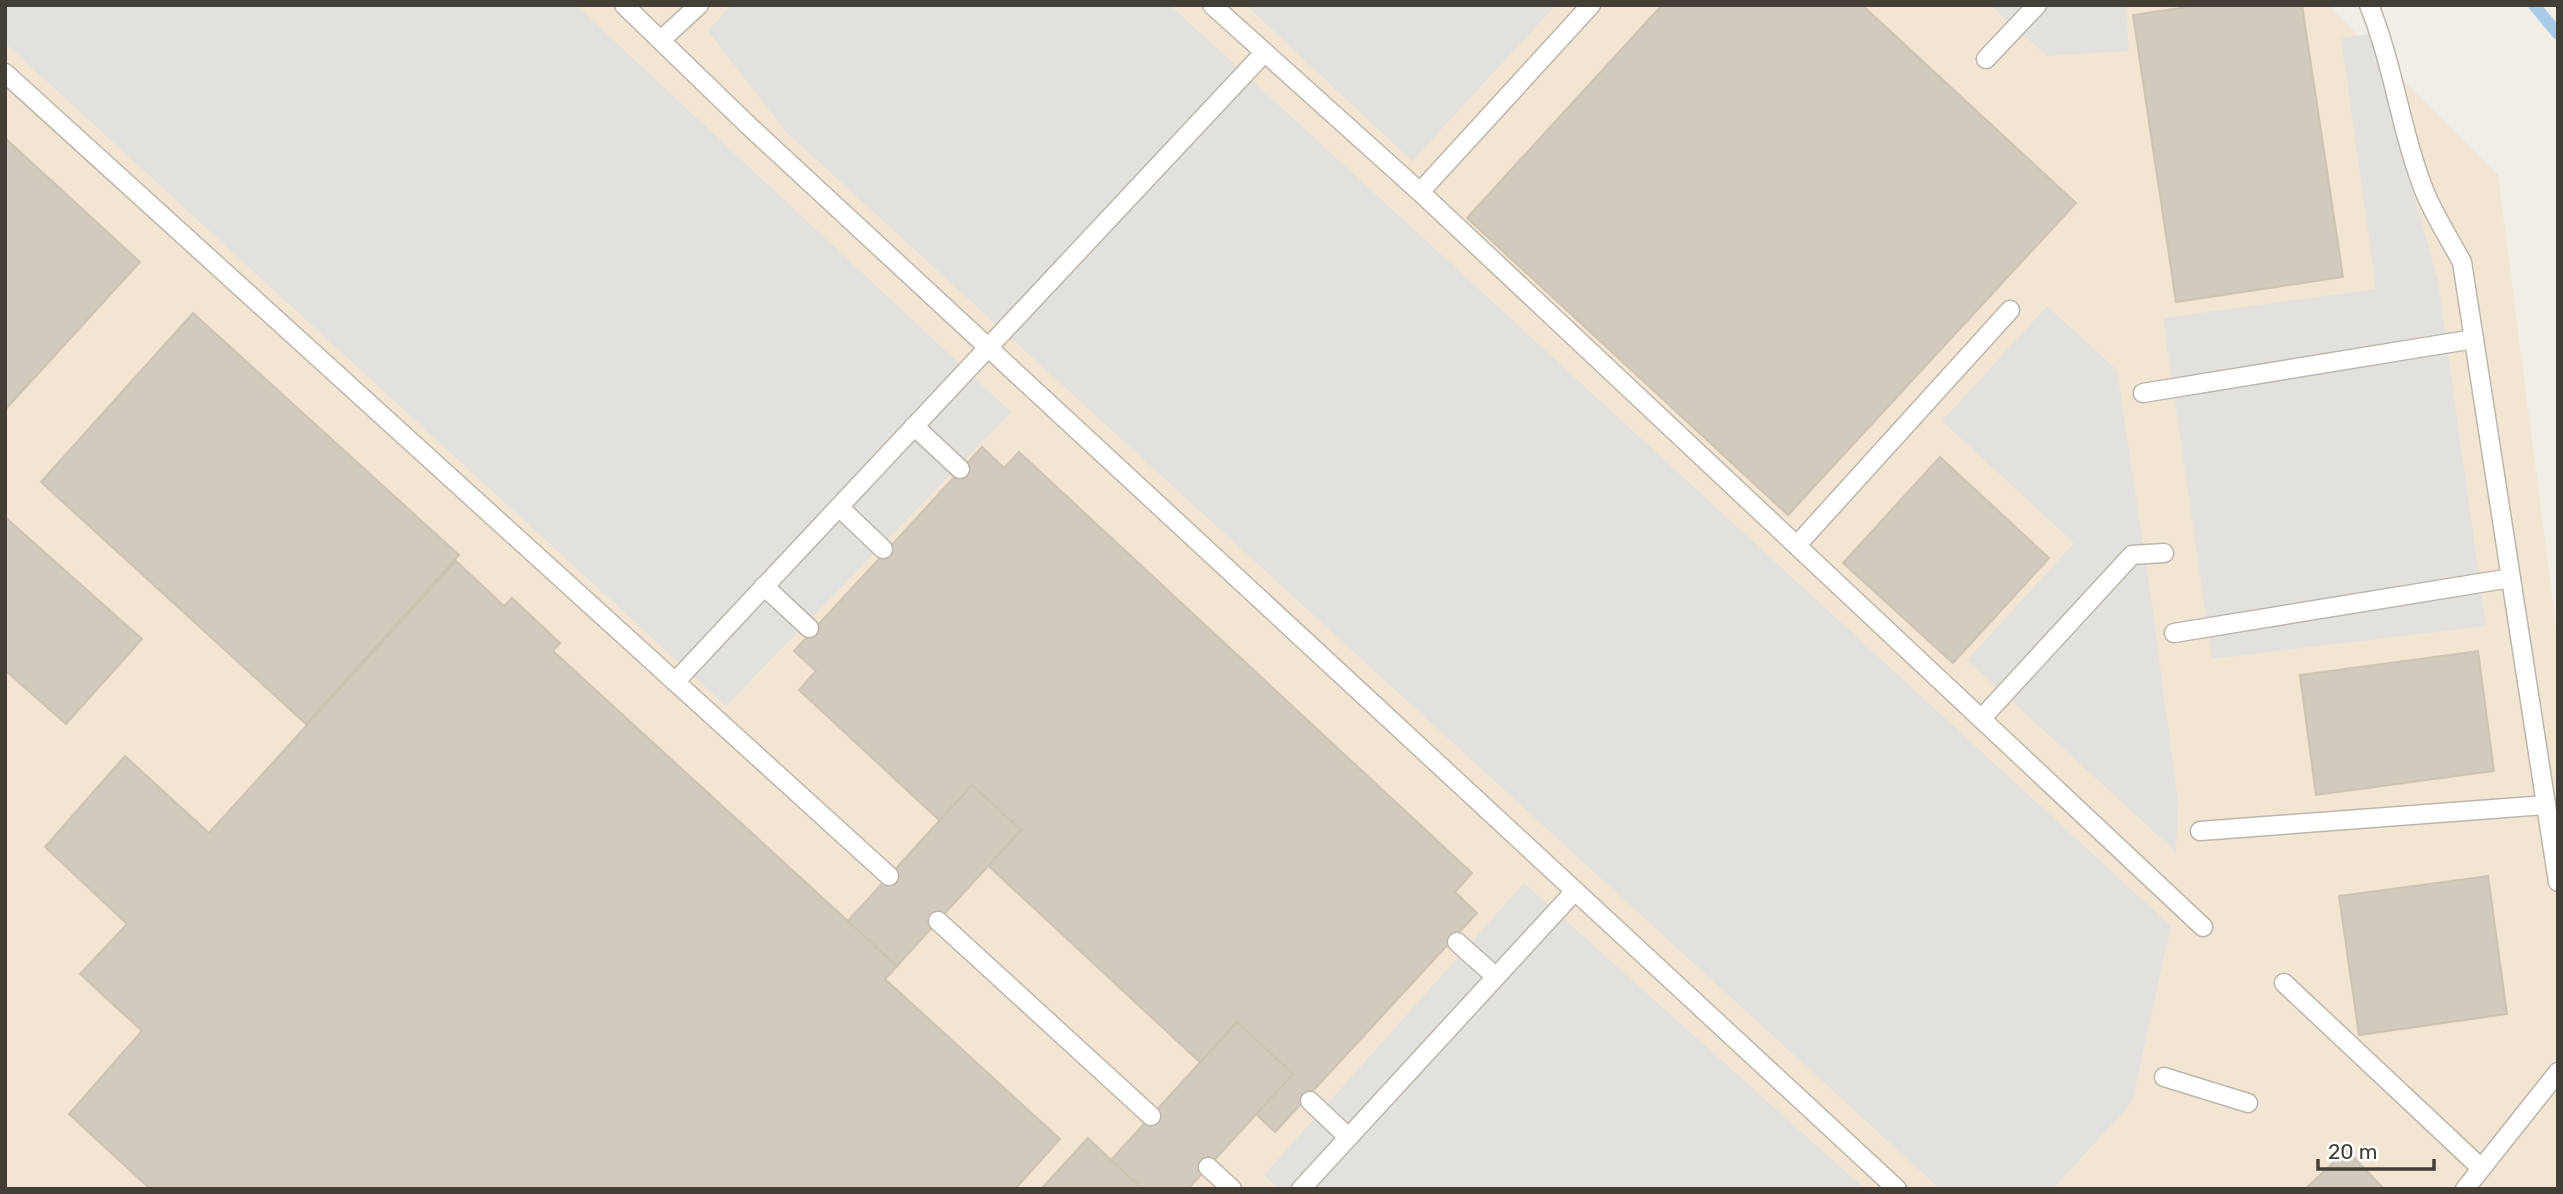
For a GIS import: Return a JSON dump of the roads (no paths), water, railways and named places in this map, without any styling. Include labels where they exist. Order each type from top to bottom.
[{"type":"lane","points":[[624,5],[749,126],[1897,1189]]},
{"type":"lane","points":[[661,40],[699,5]]},
{"type":"lane","points":[[1212,5],[1420,192],[2203,927]]},
{"type":"lane","points":[[1420,192],[1591,5]]},
{"type":"lane","points":[[1986,59],[2037,5]]},
{"type":"lane","points":[[2369,5],[2379,28],[2392,86],[2426,195],[2462,262],[2558,882]]},
{"type":"lane","points":[[675,682],[1265,53]]},
{"type":"lane","points":[[5,73],[888,876]]},
{"type":"lane","points":[[1797,545],[2010,310]]},
{"type":"lane","points":[[2143,393],[2474,339]]},
{"type":"lane","points":[[914,426],[960,469]]},
{"type":"lane","points":[[839,507],[883,549]]},
{"type":"lane","points":[[1981,719],[2132,555],[2164,553]]},
{"type":"lane","points":[[2174,633],[2511,578]]},
{"type":"lane","points":[[764,586],[809,628]]},
{"type":"lane","points":[[2200,831],[2546,805]]},
{"type":"lane","points":[[1301,1189],[1575,891]]},
{"type":"lane","points":[[938,921],[1151,1116]]},
{"type":"lane","points":[[1457,943],[1496,977]]},
{"type":"lane","points":[[2284,983],[2482,1168]]},
{"type":"lane","points":[[2465,1189],[2558,1072]]},
{"type":"lane","points":[[2164,1077],[2248,1103]]},
{"type":"lane","points":[[1310,1101],[1348,1137]]},
{"type":"lane","points":[[1208,1167],[1232,1189]]},
{"type":"waterway","points":[[2534,5],[2558,34]]}]
